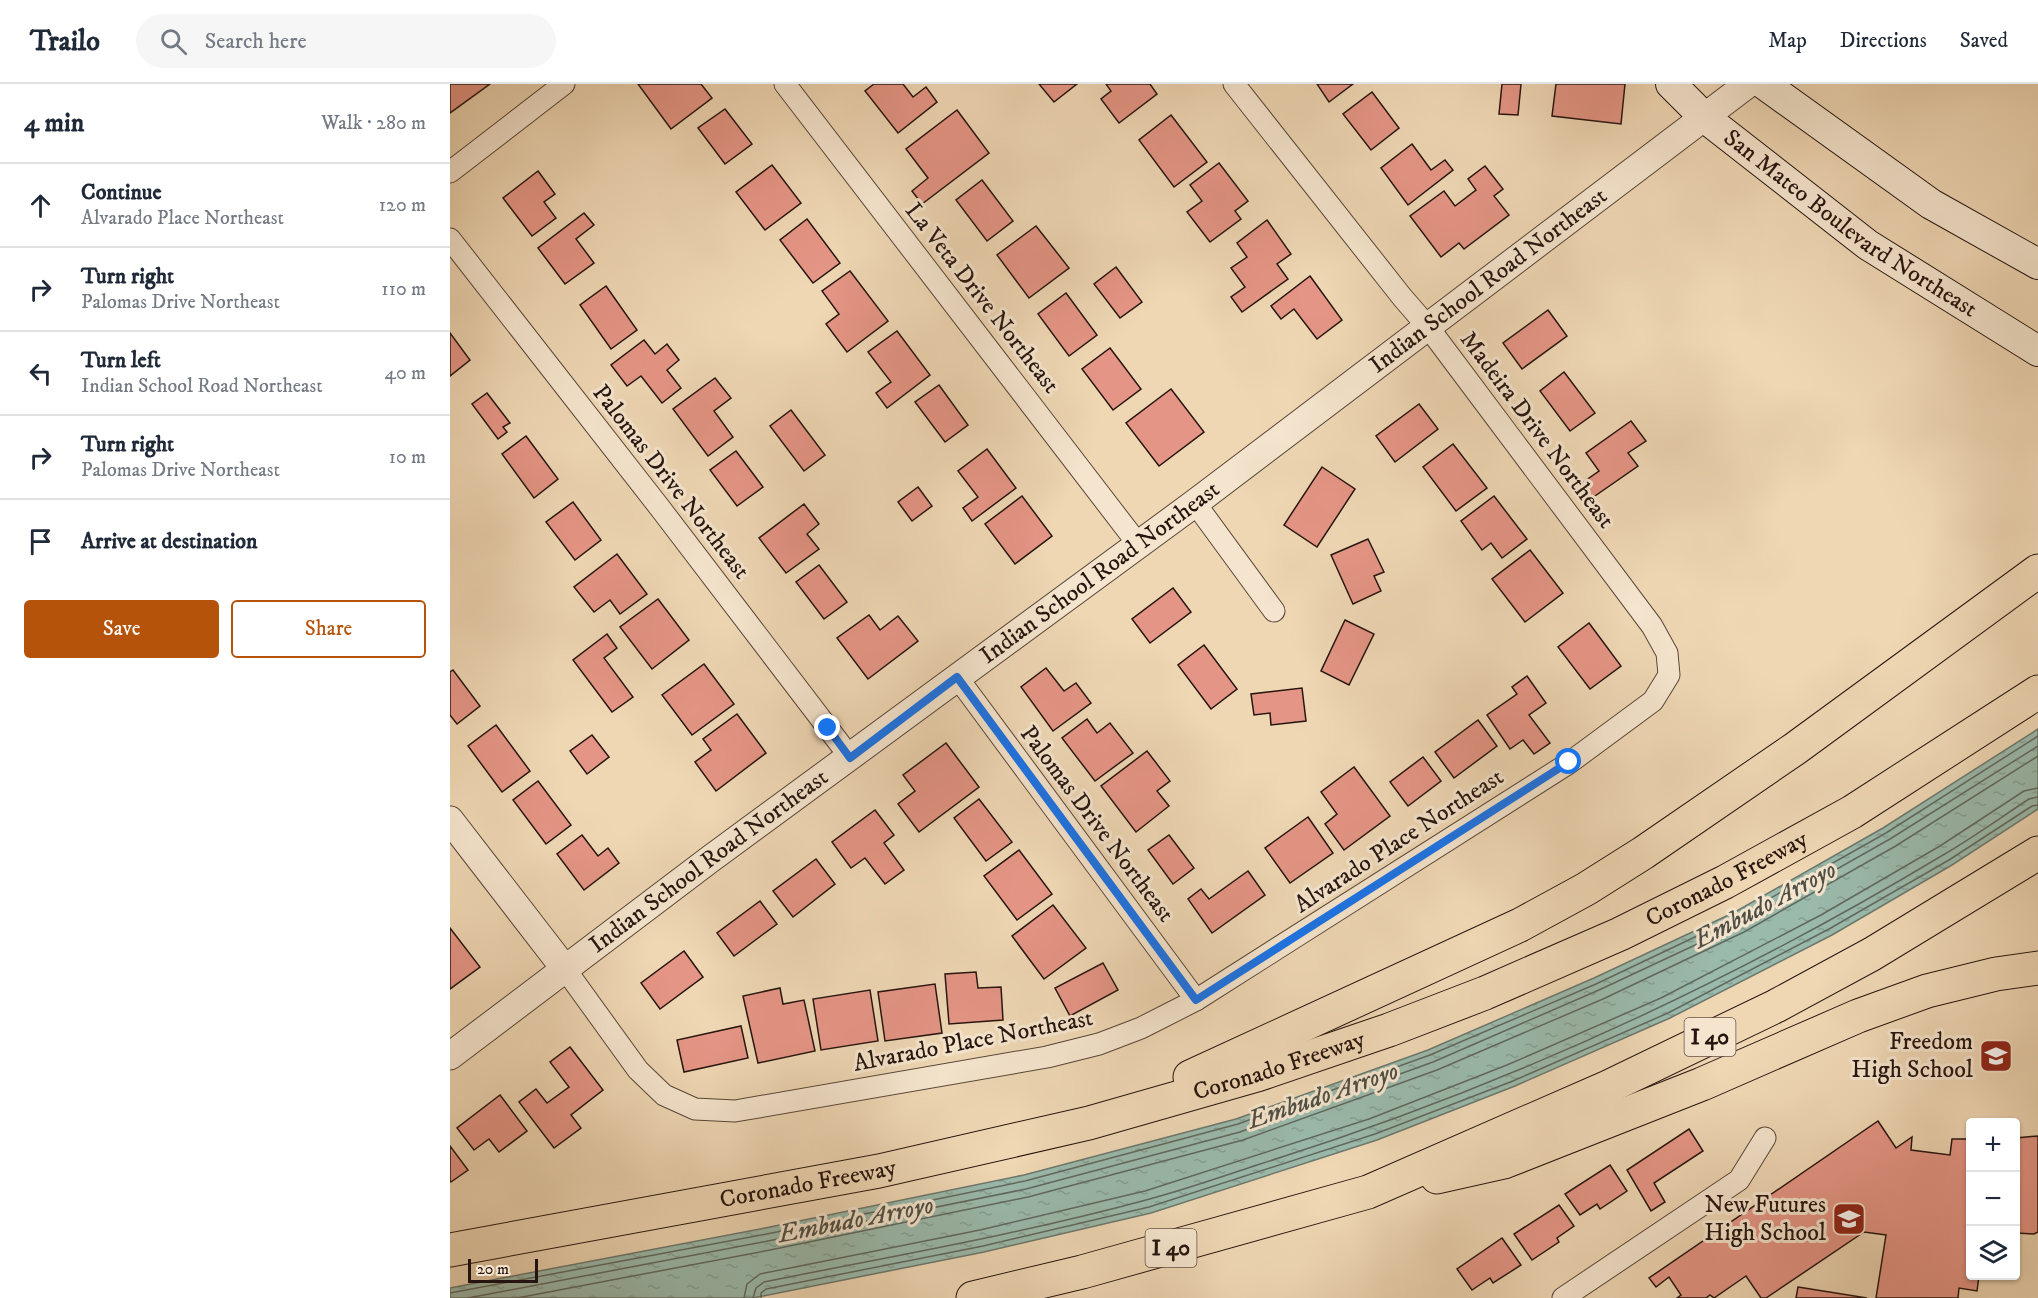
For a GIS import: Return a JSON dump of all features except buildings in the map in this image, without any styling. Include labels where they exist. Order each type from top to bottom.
[{"type":"highway","points":[[1089,1123],[1520,925],[1586,889],[1643,853],[1796,748],[2038,571]]},
{"type":"highway","name":"Coronado Freeway","points":[[450,1250],[879,1171],[1089,1123],[1257,1075],[1389,1030],[1485,993],[1620,934],[1725,882],[1852,812],[2038,692]]},
{"type":"highway","name":"I 40","points":[[974,1298],[1094,1269],[1368,1192],[1608,1087],[1776,1006],[1872,954],[2038,853]]},
{"type":"highway","points":[[1368,1192],[1504,1162],[1702,1084],[1858,1016],[1927,991],[1996,974],[2038,968]]},
{"type":"main road","name":"San Mateo Boulevard Northeast","points":[[1671,84],[1704,117],[1868,245],[2038,351]]},
{"type":"main road","points":[[1764,84],[1931,204],[2038,264]]},
{"type":"street","points":[[450,172],[564,84]]},
{"type":"street","name":"La Veta Drive Northeast","points":[[785,84],[1138,544]]},
{"type":"street","name":"Madeira Drive Northeast","points":[[1234,84],[1428,327],[1652,626],[1667,653],[1669,675]]},
{"type":"street","name":"Indian School Road Northeast","points":[[450,1056],[709,860],[1195,503],[1748,84]]},
{"type":"street","name":"Palomas Drive Northeast","points":[[450,239],[660,508],[850,758]]},
{"type":"street","points":[[1195,503],[1274,611]]},
{"type":"street","name":"Alvarado Place Northeast","points":[[565,969],[638,1070],[664,1095],[695,1109],[735,1111],[1047,1057],[1099,1044],[1141,1028],[1196,1000],[1569,762],[1653,701],[1669,675]]},
{"type":"street","name":"Palomas Drive Northeast","points":[[957,677],[1196,1000]]},
{"type":"street","points":[[450,820],[565,969]]},
{"type":"street","points":[[1563,1298],[1738,1180],[1765,1138]]},
{"type":"water","name":"Embudo Arroyo","points":[[2038,729],[2038,809],[1952,865],[1832,935],[1670,1018],[1515,1086],[1377,1140],[1151,1213],[984,1252],[753,1298],[450,1298],[450,1288],[765,1228],[1024,1175],[1236,1119],[1428,1050],[1594,978],[1735,912],[1883,828]]},
{"type":"place","name":"Freedom High School","points":[[1996,1056]]},
{"type":"place","name":"New Futures High School","points":[[1849,1219]]},
{"type":"route","points":[[828,728],[850,758],[957,677],[1196,1000],[1569,762]]}]
